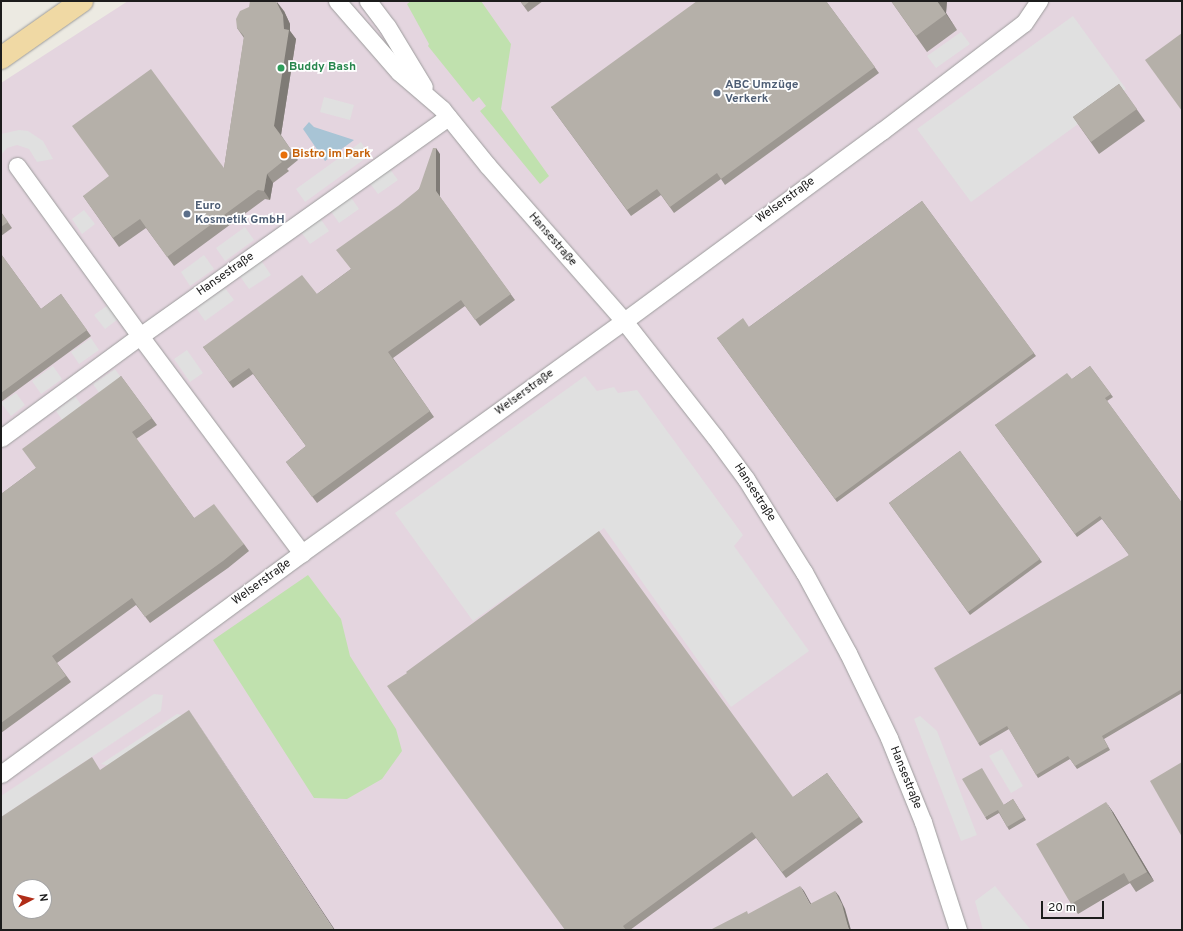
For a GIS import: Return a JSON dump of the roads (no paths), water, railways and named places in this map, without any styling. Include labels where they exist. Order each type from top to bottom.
[{"type":"main road","points":[[1,58],[82,1]]},
{"type":"street","name":"Hansestraße","points":[[337,1],[399,72],[430,98],[448,117],[488,166],[624,321],[737,467],[804,572],[848,653],[889,738],[923,822],[958,930]]},
{"type":"street","name":"Hansestraße","points":[[368,1],[387,26],[430,98]]},
{"type":"street","name":"Welserstraße","points":[[1,774],[302,553],[624,321],[1024,23],[1039,1]]},
{"type":"street","name":"Hansestraße","points":[[1,438],[140,336],[448,117]]},
{"type":"street","points":[[17,166],[140,336],[302,553]]},
{"type":"water","points":[[309,122],[314,127],[354,140],[325,161],[303,129]]},
{"type":"place","name":"Buddy Bash","points":[[281,68]]},
{"type":"place","name":"ABC Umzüge Verkerk","points":[[717,93]]},
{"type":"place","name":"Bistro im Park","points":[[284,155]]},
{"type":"place","name":"Euro Kosmetik GmbH","points":[[187,214]]}]
